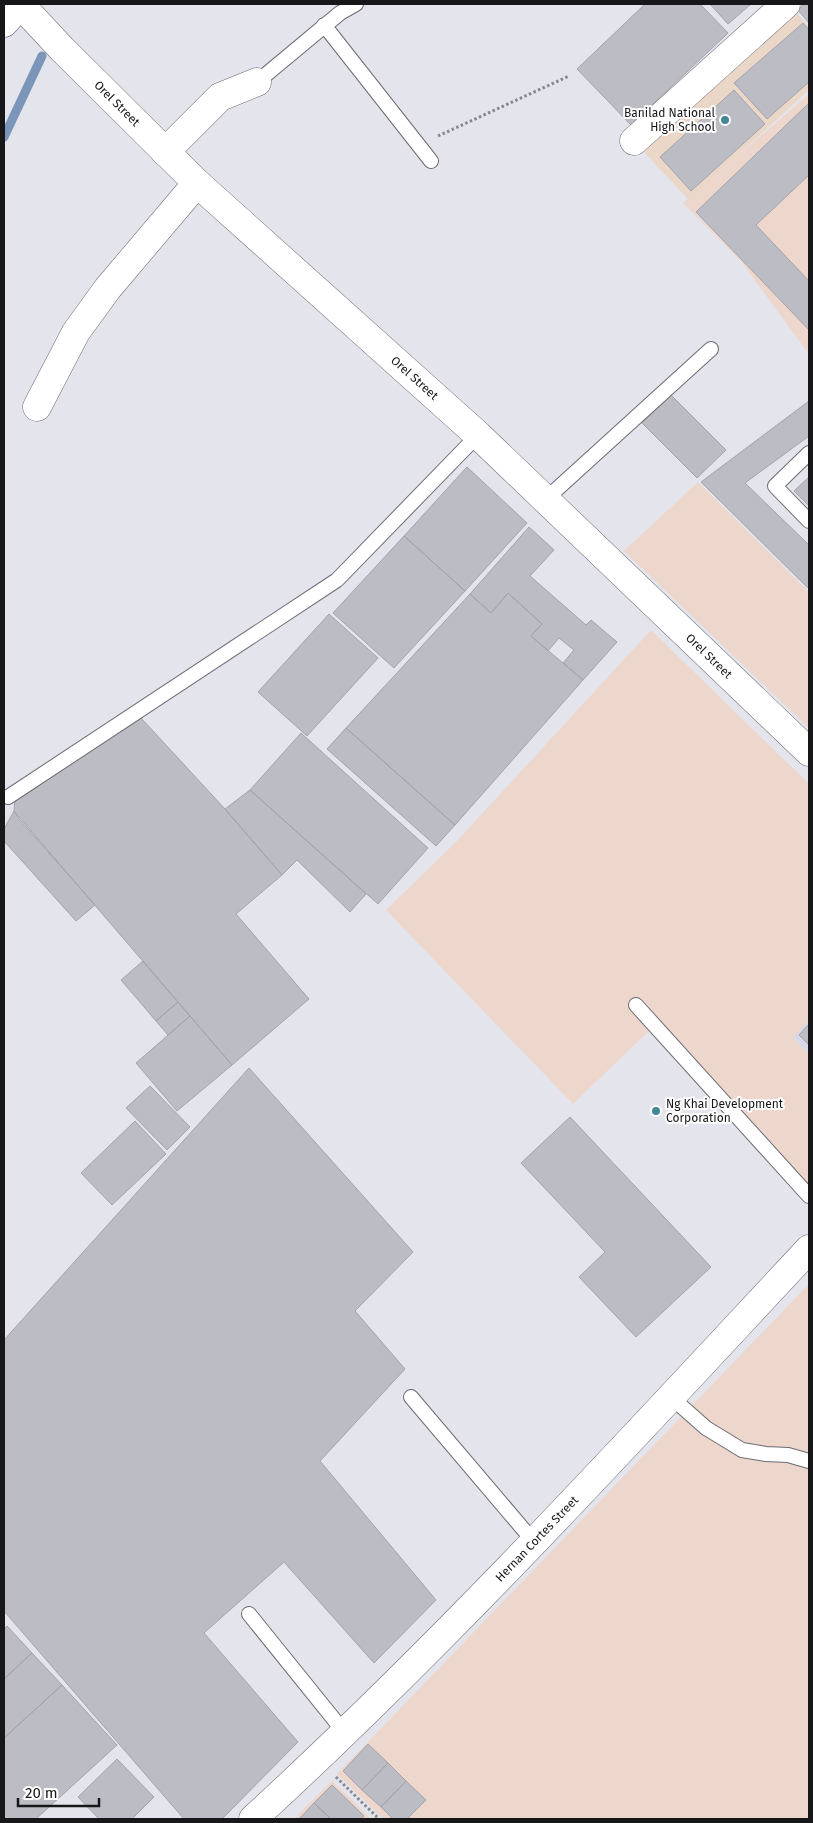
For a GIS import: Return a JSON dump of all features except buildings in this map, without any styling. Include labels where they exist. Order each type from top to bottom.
[{"type":"street","points":[[4,23],[20,4]]},
{"type":"street","name":"Orel Street","points":[[20,4],[62,49],[197,183],[478,435],[809,752]]},
{"type":"street","points":[[634,141],[786,4]]},
{"type":"street","points":[[165,152],[220,97],[257,82]]},
{"type":"street","points":[[37,408],[76,332],[108,288],[197,183]]},
{"type":"street","name":"Hernan Cortes Street","points":[[253,1819],[345,1733],[534,1543],[809,1250]]},
{"type":"lane","points":[[257,82],[324,25],[356,4]]},
{"type":"lane","points":[[324,25],[431,161]]},
{"type":"lane","points":[[546,500],[711,349]]},
{"type":"lane","points":[[8,797],[338,580],[478,435]]},
{"type":"lane","points":[[809,453],[775,486],[809,521]]},
{"type":"lane","points":[[636,1005],[809,1196]]},
{"type":"lane","points":[[411,1397],[534,1543]]},
{"type":"lane","points":[[672,1397],[706,1428],[742,1450],[788,1455],[809,1461]]},
{"type":"lane","points":[[249,1614],[345,1733]]},
{"type":"path","points":[[418,145],[569,76]]},
{"type":"path","points":[[318,1759],[379,1819]]},
{"type":"shaded area","name":"Banilad National High School","points":[[794,10],[809,27],[809,90],[689,200],[641,149]]},
{"type":"shaded area","points":[[809,94],[809,354],[740,260],[683,203]]},
{"type":"shaded area","points":[[698,482],[809,592],[809,728],[624,551]]},
{"type":"shaded area","points":[[651,630],[809,784],[809,1020],[793,1038],[809,1054],[809,1201],[806,1204],[650,1030],[573,1104],[386,910],[457,841]]},
{"type":"shaded area","points":[[809,1020],[809,1054],[793,1038]]},
{"type":"shaded area","points":[[809,1284],[809,1819],[383,1819],[337,1774]]},
{"type":"shaded area","points":[[332,1781],[371,1819],[294,1819]]},
{"type":"waterway","points":[[4,137],[42,56]]},
{"type":"place","name":"Banilad National High School","points":[[725,120]]},
{"type":"place","name":"Ng Khai Development Corporation","points":[[656,1111]]}]
